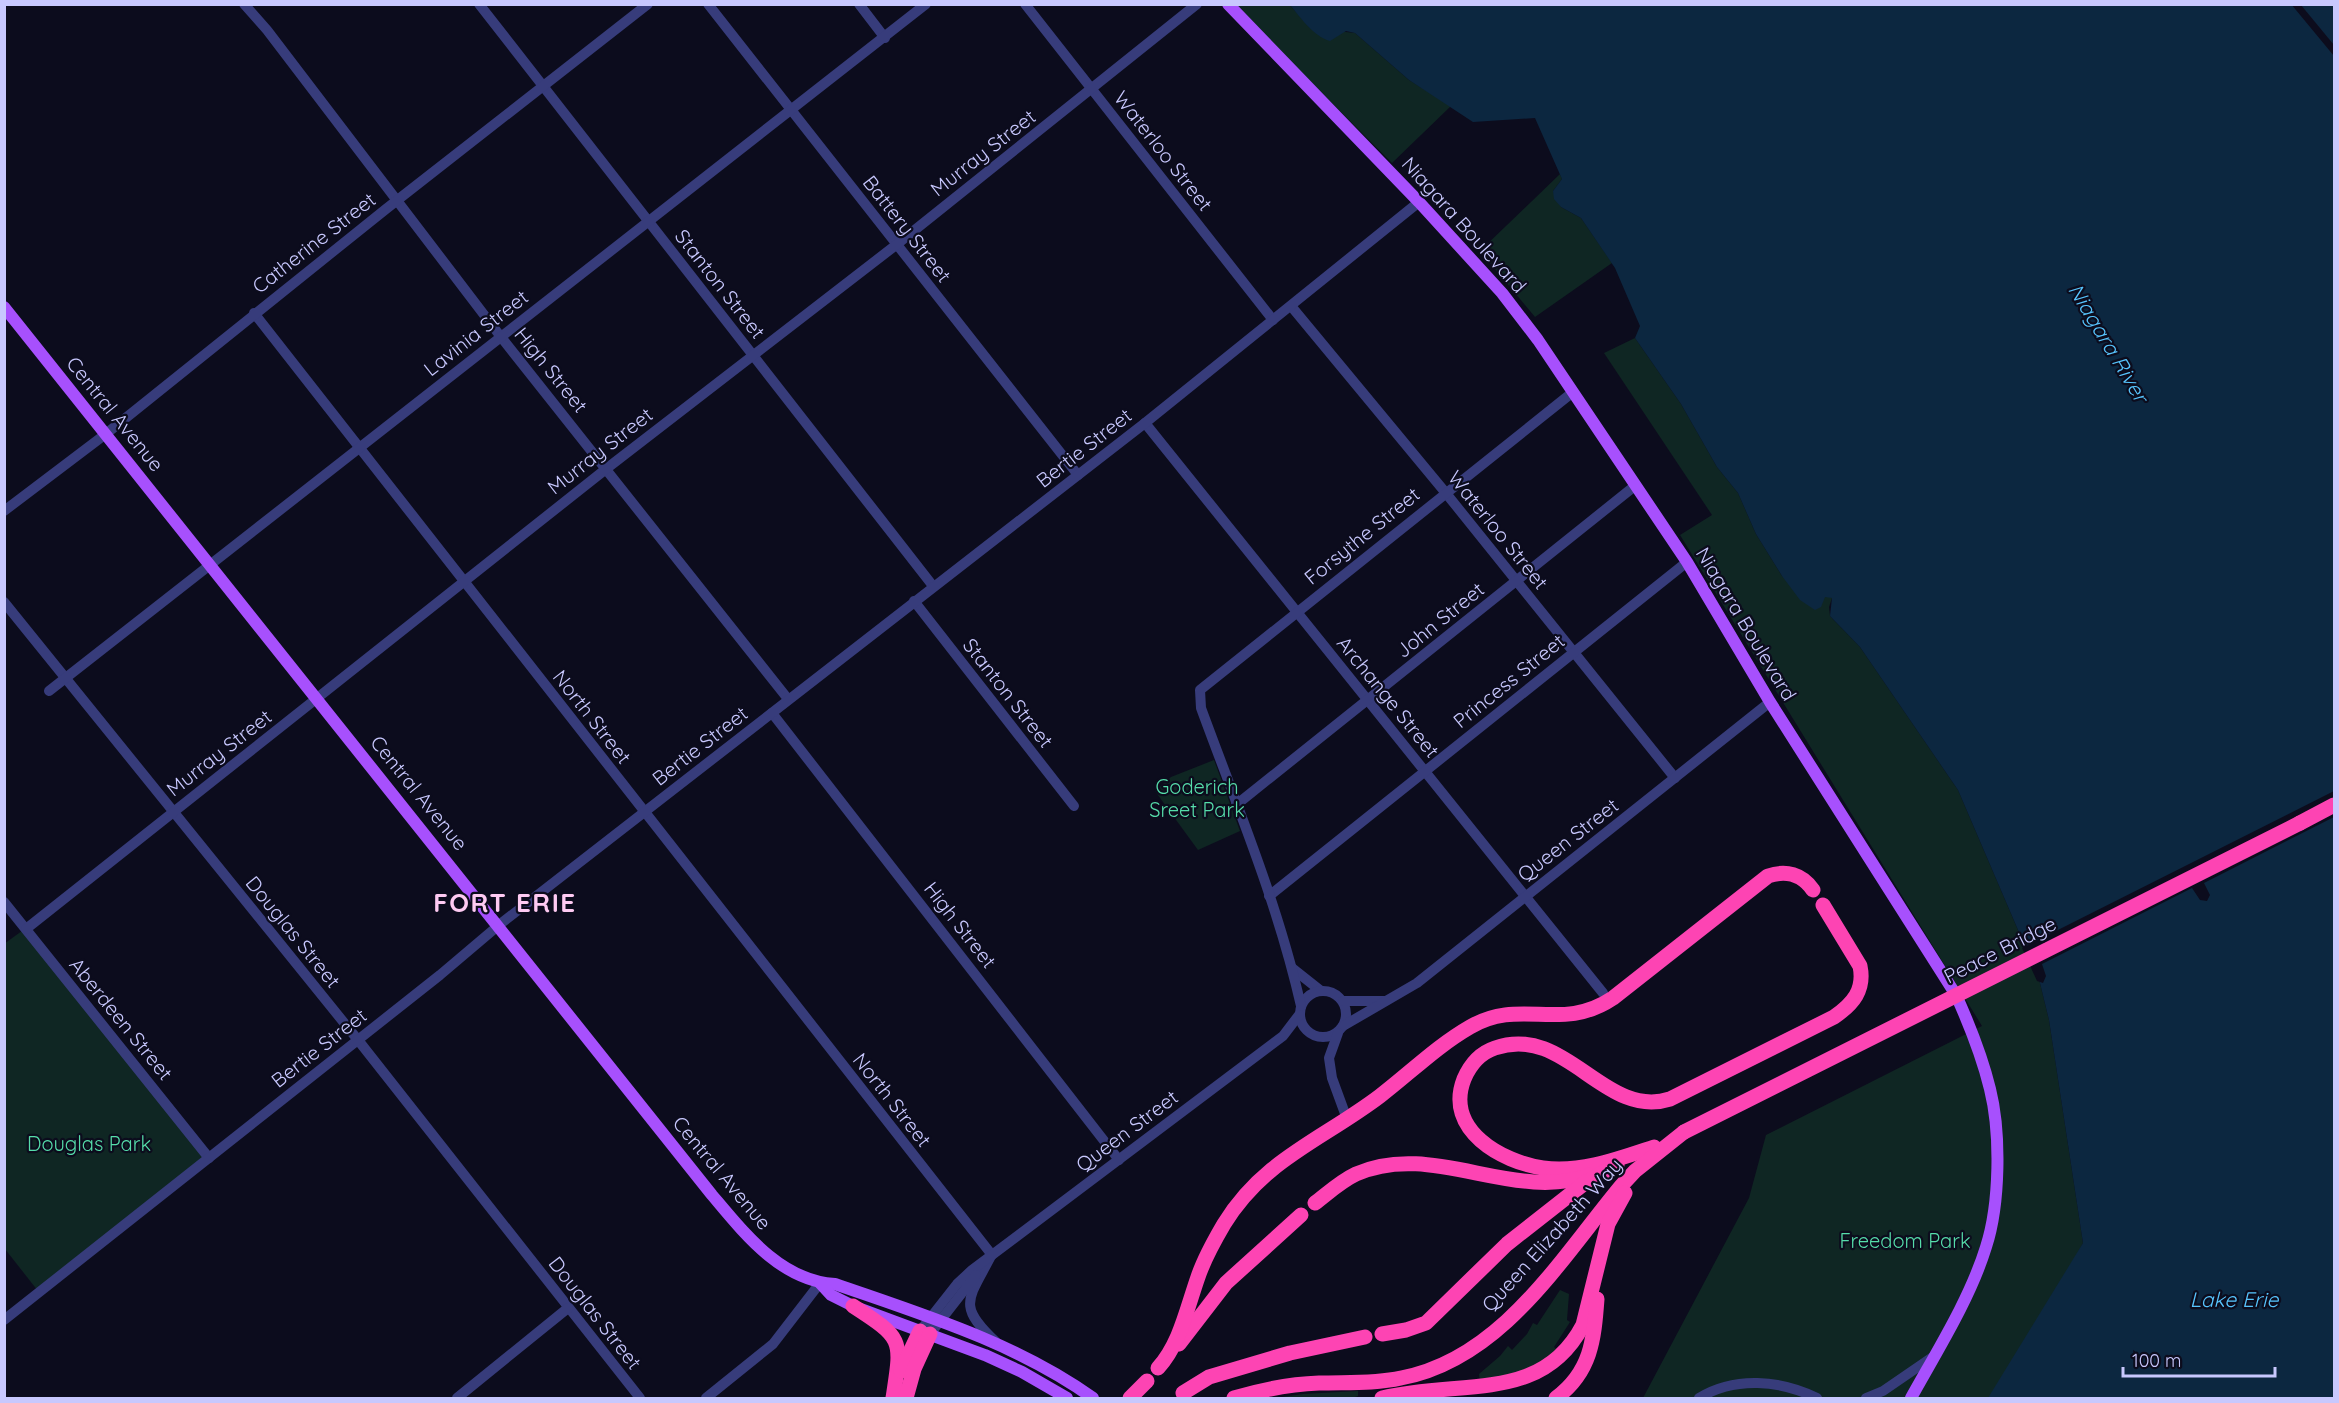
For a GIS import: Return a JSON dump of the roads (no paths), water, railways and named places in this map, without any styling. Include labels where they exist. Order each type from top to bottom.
[{"type":"highway","name":"Peace Bridge","points":[[1684,1132],[2334,805]]},
{"type":"highway","points":[[1301,1215],[1216,1294],[1163,1363],[1182,1322],[1198,1275],[1218,1234],[1234,1209],[1278,1162],[1347,1119],[1455,1037],[1479,1022],[1513,1013],[1564,1016],[1585,1012],[1605,1004],[1768,876],[1782,873],[1794,874],[1805,880],[1813,890]]},
{"type":"highway","points":[[1653,1152],[1568,1169],[1541,1168],[1507,1158],[1483,1143],[1469,1127],[1462,1109],[1462,1085],[1473,1063],[1482,1055],[1504,1045],[1527,1044],[1540,1046],[1561,1056],[1632,1100],[1660,1102],[1834,1017],[1851,1004],[1859,991],[1862,975],[1860,966],[1823,905]]},
{"type":"highway","name":"Queen Elizabeth Way","points":[[1616,1166],[1653,1152],[1684,1132]]},
{"type":"highway","name":"Queen Elizabeth Way","points":[[1234,1398],[1304,1384],[1400,1379],[1437,1368],[1461,1357],[1485,1339],[1534,1291],[1622,1185],[1653,1152]]},
{"type":"highway","points":[[1380,1398],[1421,1393],[1505,1394],[1531,1388],[1543,1381],[1563,1363],[1577,1341],[1608,1224],[1633,1180],[1653,1152]]},
{"type":"highway","points":[[1315,1203],[1348,1178],[1388,1165],[1431,1166],[1527,1182],[1585,1177],[1616,1166]]},
{"type":"highway","points":[[1382,1334],[1406,1330],[1426,1323],[1507,1244],[1586,1182],[1616,1166]]},
{"type":"highway","points":[[1556,1398],[1573,1383],[1588,1359],[1594,1335],[1601,1254]]},
{"type":"highway","points":[[1380,1398],[1444,1375],[1472,1359],[1507,1329],[1534,1291]]},
{"type":"highway","points":[[853,1306],[888,1329],[895,1340],[898,1395]]},
{"type":"highway","points":[[898,1395],[906,1359],[930,1325]]},
{"type":"highway","points":[[1183,1393],[1203,1379],[1290,1353],[1365,1338]]},
{"type":"highway","points":[[1130,1398],[1147,1381]]},
{"type":"main road","name":"Niagara Boulevard","points":[[1228,4],[1419,202],[1502,293],[1573,392],[1687,562],[1770,702],[1956,995],[1975,1038],[1991,1091],[1997,1141],[1996,1203],[1990,1235],[1977,1273],[1911,1398]]},
{"type":"main road","name":"Central Avenue","points":[[4,307],[738,1226],[762,1251],[777,1262],[820,1283],[831,1295],[853,1306],[999,1345],[1090,1396]]},
{"type":"main road","name":"Central Avenue","points":[[820,1283],[835,1284],[930,1325],[1067,1398]]},
{"type":"street","name":"High Street","points":[[244,4],[501,337],[788,699]]},
{"type":"street","name":"Stanton Street","points":[[479,4],[933,586]]},
{"type":"street","name":"Catherine Street","points":[[4,511],[106,433],[254,313],[648,4]]},
{"type":"street","name":"Battery Street","points":[[708,4],[1078,475]]},
{"type":"street","points":[[859,4],[885,38]]},
{"type":"street","name":"Lavinia Street","points":[[49,691],[926,4]]},
{"type":"street","name":"Waterloo Street","points":[[1025,4],[1273,320]]},
{"type":"street","name":"Murray Street","points":[[26,929],[606,469],[1092,90],[1197,4]]},
{"type":"street","name":"Bertie Street","points":[[4,1320],[440,975],[499,925],[1145,423],[1419,202]]},
{"type":"street","name":"Waterloo Street","points":[[1291,306],[1445,492],[1675,778]]},
{"type":"street","name":"North Street","points":[[254,313],[992,1255]]},
{"type":"street","name":"Forsythe Street","points":[[1236,805],[1201,708],[1200,690],[1573,392]]},
{"type":"street","name":"Archange Street","points":[[1145,423],[1603,993]]},
{"type":"street","name":"John Street","points":[[1236,805],[1636,484]]},
{"type":"street","name":"Princess Street","points":[[1269,896],[1687,562]]},
{"type":"street","name":"Stanton Street","points":[[914,601],[1074,806]]},
{"type":"street","name":"Douglas Street","points":[[4,602],[67,677],[173,813],[358,1040],[640,1398]]},
{"type":"street","name":"Queen Street","points":[[1341,1029],[1416,983],[1770,702]]},
{"type":"street","name":"High Street","points":[[772,713],[1119,1160]]},
{"type":"street","points":[[1236,805],[1292,968],[1305,1031],[1315,1037],[1329,1058],[1332,1078],[1347,1119]]},
{"type":"street","name":"Aberdeen Street","points":[[4,902],[209,1158]]},
{"type":"street","points":[[1292,968],[1321,991],[1337,995],[1343,1002],[1346,1018],[1329,1058]]},
{"type":"street","points":[[1300,1010],[1312,993],[1321,991]]},
{"type":"street","name":"Queen Street","points":[[1343,1002],[1385,1001]]},
{"type":"street","name":"Queen Street","points":[[930,1325],[992,1255],[1283,1036],[1300,1010]]},
{"type":"street","points":[[1283,1036],[1328,1038],[1341,1029]]},
{"type":"street","points":[[992,1255],[972,1293],[970,1304],[975,1322],[999,1345]]},
{"type":"street","points":[[706,1398],[773,1344],[820,1283]]},
{"type":"street","points":[[457,1398],[568,1308]]},
{"type":"street","name":"Niagara Boulevard","points":[[1866,1398],[1883,1391],[1934,1356]]},
{"type":"street","points":[[1699,1398],[1723,1388],[1763,1383],[1783,1385],[1827,1398]]},
{"type":"street","points":[[1802,1391],[1816,1398]]},
{"type":"water","points":[[2291,4],[2334,56],[2334,1398],[1988,1398],[2083,1243],[2049,1020],[2039,979],[1958,790],[1860,647],[1830,616],[1832,598],[1825,597],[1821,607],[1815,610],[1800,600],[1782,576],[1756,534],[1738,493],[1717,467],[1681,404],[1635,338],[1640,326],[1615,268],[1581,218],[1561,207],[1554,199],[1553,191],[1562,179],[1535,118],[1473,122],[1409,80],[1355,33],[1346,31],[1330,41],[1324,39],[1308,26],[1290,5]]},
{"type":"water","points":[[2301,5],[2334,5],[2334,45]]},
{"type":"district","name":"FORT ERIE","points":[[505,903]]},
{"type":"water label","name":"Niagara River","points":[[2108,343]]},
{"type":"water label","name":"Lake Erie","points":[[2234,1300]]},
{"type":"park label","name":"Goderich Sreet Park","points":[[1197,798]]},
{"type":"park label","name":"Douglas Park","points":[[89,1144]]},
{"type":"park label","name":"Freedom Park","points":[[1905,1241]]}]
